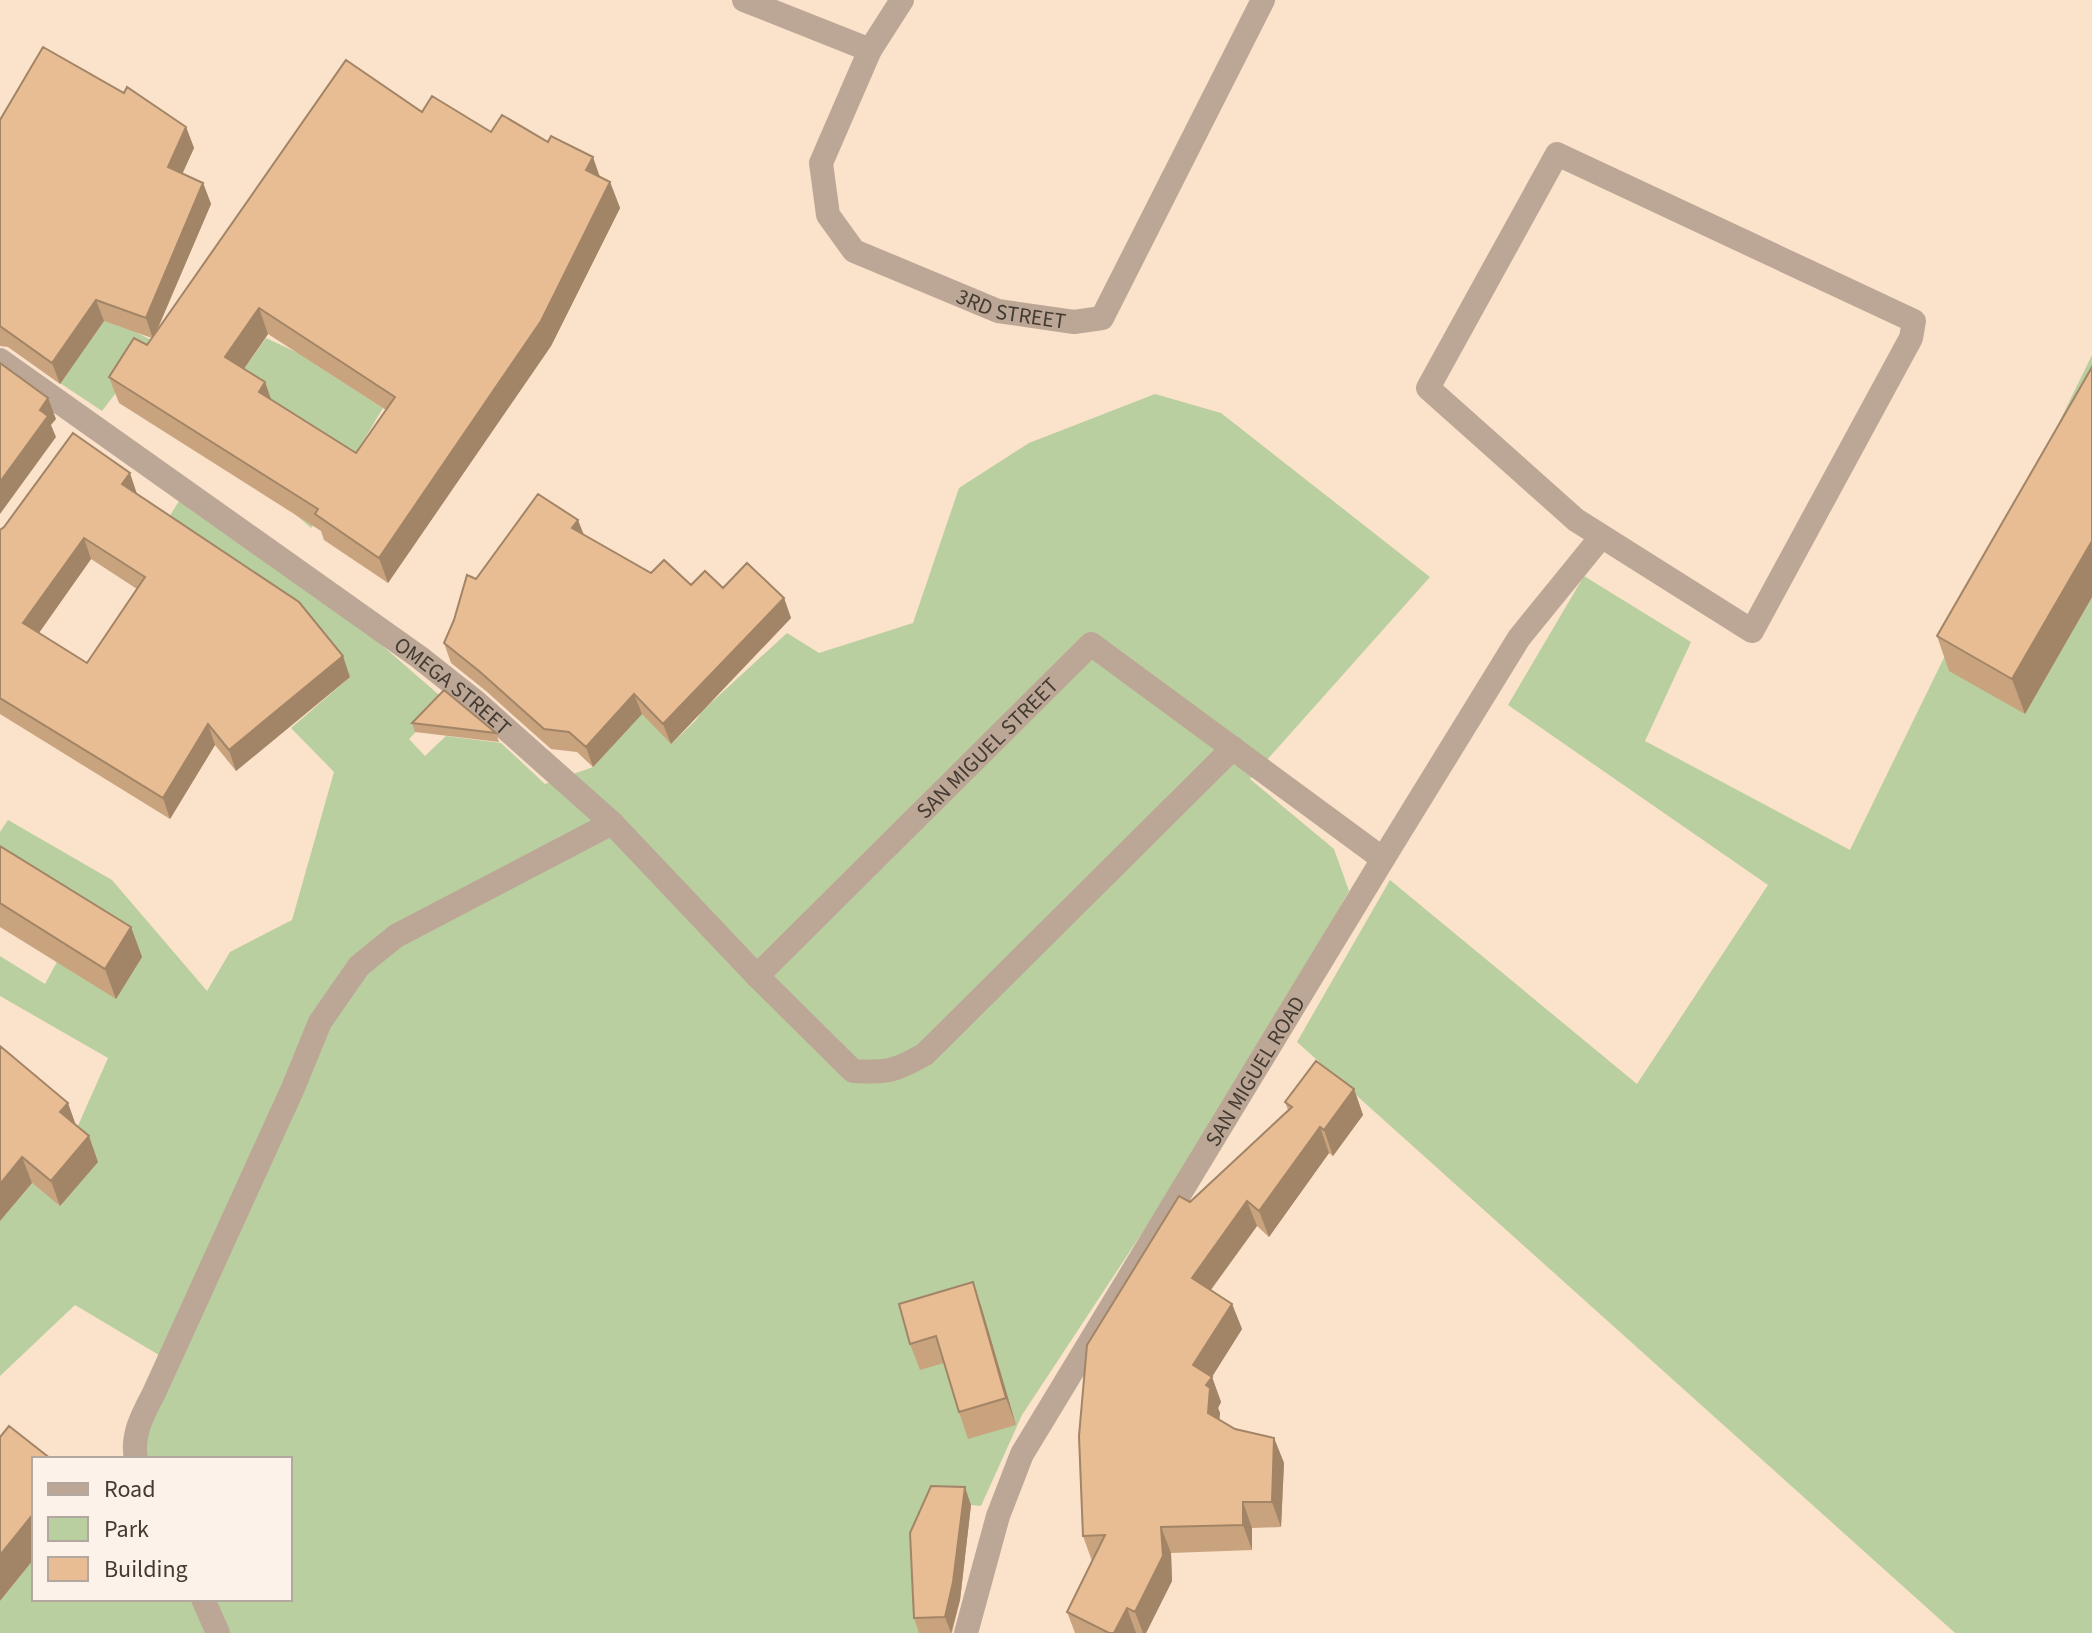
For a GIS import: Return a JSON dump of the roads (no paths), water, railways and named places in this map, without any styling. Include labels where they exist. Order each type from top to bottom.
[{"type":"street","points":[[744,0],[870,50]]},
{"type":"street","name":"3RD STREET","points":[[902,0],[870,50],[821,163],[828,215],[854,251],[998,311],[1074,322],[1102,318],[1263,0]]},
{"type":"street","points":[[1557,154],[1914,321],[1911,338],[1752,631],[1601,537],[1576,520],[1428,388],[1557,154]]},
{"type":"street","name":"OMEGA STREET","points":[[0,360],[419,657],[476,702],[612,823],[757,976],[853,1071],[881,1072],[902,1068],[925,1054],[1233,748]]},
{"type":"street","points":[[69,445],[86,421]]},
{"type":"street","name":"SAN MIGUEL ROAD","points":[[966,1633],[998,1516],[1022,1454],[1519,638],[1601,537]]},
{"type":"street","name":"SAN MIGUEL STREET","points":[[757,976],[1091,644],[1383,859]]},
{"type":"street","points":[[136,1457],[138,1423],[293,1088],[320,1022],[359,966],[396,936],[612,823]]},
{"type":"street","points":[[204,1601],[218,1633]]}]
